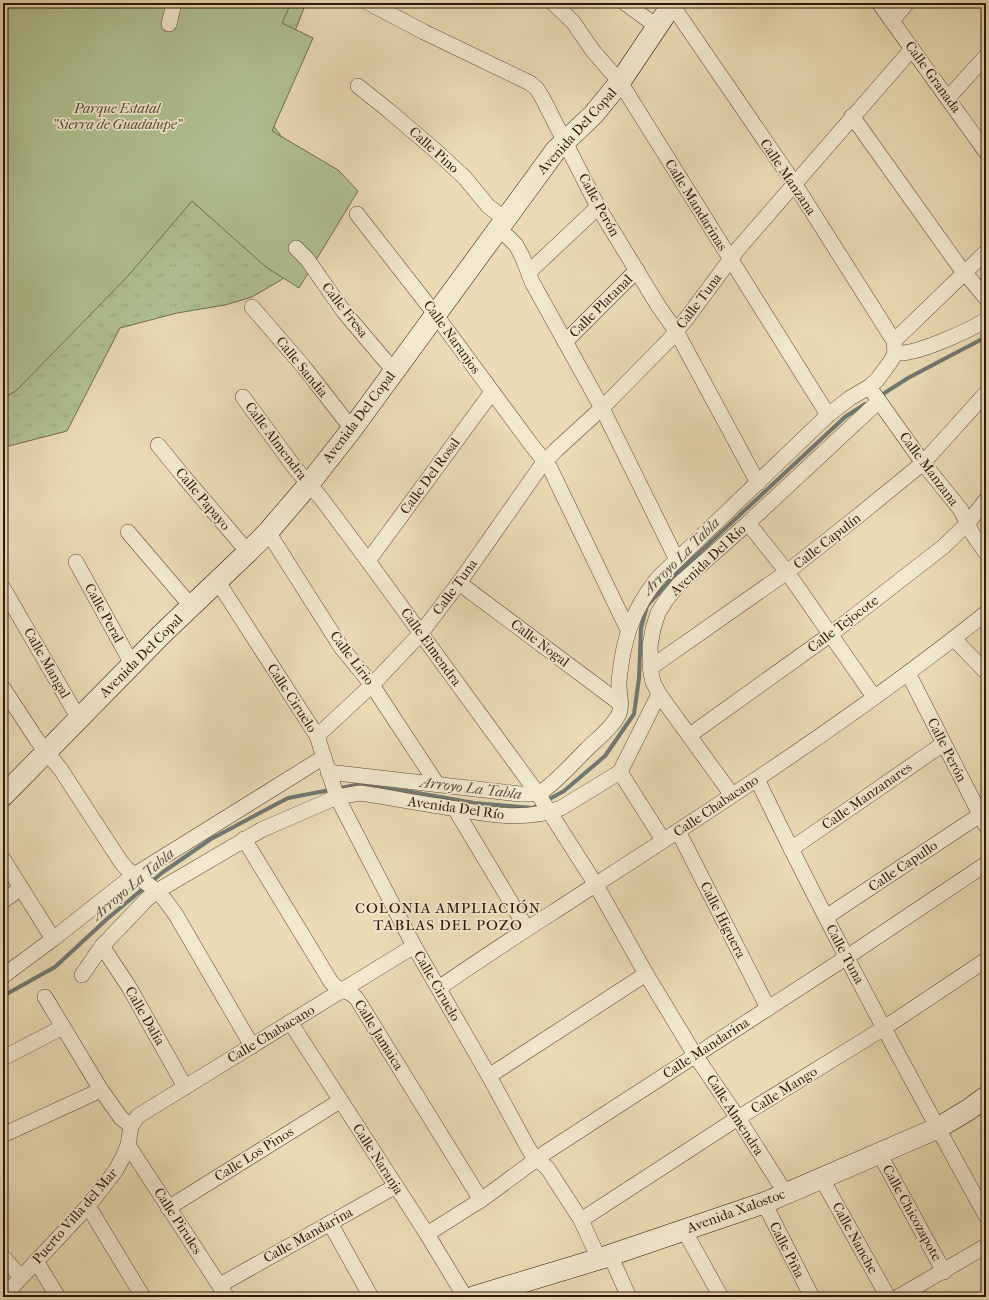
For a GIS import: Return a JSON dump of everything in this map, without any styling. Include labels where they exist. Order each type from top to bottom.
[{"type":"street","points":[[169,24],[174,3]]},
{"type":"street","name":"Calle Perón","points":[[369,3],[424,32],[530,83],[537,89],[598,207],[676,332],[758,483]]},
{"type":"street","name":"Calle Mandarinas","points":[[553,3],[573,22],[593,51],[620,82],[828,415]]},
{"type":"street","points":[[625,3],[658,27]]},
{"type":"street","name":"Calle Granada","points":[[879,3],[986,152]]},
{"type":"street","points":[[892,21],[907,3]]},
{"type":"street","name":"Avenida Del Copal","points":[[3,796],[48,752],[79,718],[162,634],[218,582],[268,532],[309,484],[394,371],[546,162],[564,141],[593,115],[620,82],[673,4]]},
{"type":"street","name":"Calle Manzana","points":[[673,4],[794,183],[894,347]]},
{"type":"street","name":"Calle Tuna","points":[[317,736],[372,685],[421,632],[459,583],[545,461],[602,408],[676,332],[730,259],[852,116],[912,49]]},
{"type":"street","points":[[948,98],[986,56]]},
{"type":"street","name":"Calle Pino","points":[[358,86],[436,151],[465,178],[501,224]]},
{"type":"street","points":[[852,116],[965,273],[986,298]]},
{"type":"street","points":[[528,272],[598,207]]},
{"type":"street","name":"Calle Naranjos","points":[[357,214],[435,314],[533,447],[545,461]]},
{"type":"street","points":[[501,224],[508,237],[516,245],[532,282],[602,408],[677,560]]},
{"type":"street","name":"Calle Fresa","points":[[296,248],[307,259],[344,312],[394,371]]},
{"type":"street","name":"Avenida Del Río","points":[[659,694],[653,682],[650,668],[650,646],[653,629],[658,614],[666,600],[679,584],[748,523],[874,394],[882,373],[891,361],[894,347],[986,252]]},
{"type":"street","name":"Calle Platanal","points":[[565,342],[637,270]]},
{"type":"street","name":"Calle Sandia","points":[[252,307],[303,366],[352,428]]},
{"type":"street","points":[[894,347],[900,354],[914,351],[973,328],[986,320]]},
{"type":"street","name":"Calle Del Rosal","points":[[368,561],[492,392]]},
{"type":"street","name":"Calle Capulín","points":[[650,668],[786,572],[923,463],[986,393]]},
{"type":"street","name":"Calle Manzana","points":[[874,394],[923,463],[961,510],[972,533],[986,553]]},
{"type":"street","name":"Avenida Del Río","points":[[146,883],[244,840],[333,786],[437,784],[520,794],[538,793],[544,790],[610,726],[619,713],[621,704],[619,682],[628,630],[637,608],[648,589],[828,415],[850,398],[874,394]]},
{"type":"street","name":"Calle Almendra","points":[[242,397],[295,468],[309,484]]},
{"type":"street","name":"Calle Papayo","points":[[158,445],[184,478],[248,552]]},
{"type":"street","points":[[545,461],[554,474],[628,630]]},
{"type":"street","name":"Calle Elmendra","points":[[309,484],[421,632],[549,810]]},
{"type":"street","name":"Calle Tejocote","points":[[690,735],[831,634],[943,546],[968,523],[986,500]]},
{"type":"street","points":[[748,523],[831,634],[874,698]]},
{"type":"street","points":[[128,532],[191,606]]},
{"type":"street","name":"Calle Lirio","points":[[268,532],[341,647],[372,685],[437,784]]},
{"type":"street","name":"Calle Peral","points":[[76,562],[132,664]]},
{"type":"street","name":"Calle Ciruelo","points":[[218,582],[317,736],[333,786],[414,946],[489,1076],[527,1146],[537,1159],[548,1169],[629,1297]]},
{"type":"street","name":"Calle Nogal","points":[[459,583],[621,704]]},
{"type":"street","name":"Calle Mangal","points":[[3,588],[79,718]]},
{"type":"street","name":"Calle Chabacano","points":[[439,988],[483,957],[757,779],[874,698],[954,639],[986,613]]},
{"type":"street","points":[[954,639],[986,672]]},
{"type":"street","name":"Calle Perón","points":[[908,673],[983,820]]},
{"type":"street","points":[[3,688],[37,740],[62,770],[121,862],[127,869],[146,883],[176,915],[252,1046]]},
{"type":"street","points":[[664,840],[620,772],[659,694],[732,795]]},
{"type":"street","name":"Calle Manzanares","points":[[791,849],[943,744]]},
{"type":"street","name":"Avenida Del Río","points":[[3,976],[53,939],[146,883],[324,757]]},
{"type":"street","name":"Avenida Del Río","points":[[333,786],[360,793],[501,816],[540,814],[549,810],[561,808],[620,772]]},
{"type":"street","name":"Calle Tuna","points":[[757,779],[826,917],[938,1128]]},
{"type":"street","points":[[455,809],[527,929]]},
{"type":"street","name":"Calle Almendra","points":[[549,810],[596,885],[646,974],[695,1055],[738,1118],[786,1194]]},
{"type":"street","name":"Calle Capullo","points":[[826,917],[983,820]]},
{"type":"street","name":"Calle Higuera","points":[[678,831],[768,1008]]},
{"type":"street","name":"Calle Jamaica","points":[[244,840],[331,982],[336,988],[351,993],[357,999],[481,1200]]},
{"type":"street","name":"Calle Mandarina","points":[[427,1234],[481,1200],[537,1159],[847,957],[986,864]]},
{"type":"street","points":[[5,866],[22,888],[53,939]]},
{"type":"street","name":"Avenida Del Río","points":[[82,975],[102,946],[147,899],[146,883]]},
{"type":"street","points":[[3,901],[22,888]]},
{"type":"street","name":"Calle Dalia","points":[[102,946],[129,987],[185,1087]]},
{"type":"street","name":"Calle Chabacano","points":[[131,1126],[138,1116],[414,946]]},
{"type":"street","name":"Calle Mango","points":[[581,1220],[738,1118],[884,1028],[986,960]]},
{"type":"street","points":[[489,1076],[646,974]]},
{"type":"street","points":[[45,997],[100,1090],[121,1118],[131,1126]]},
{"type":"street","name":"Calle Naranja","points":[[290,1022],[427,1234],[465,1297]]},
{"type":"street","points":[[3,1058],[64,1027]]},
{"type":"street","points":[[3,1135],[100,1090]]},
{"type":"street","name":"Avenida Xalostoc","points":[[474,1297],[604,1257],[764,1203],[938,1128],[986,1097]]},
{"type":"street","name":"Calle Los Pinos","points":[[168,1208],[340,1101]]},
{"type":"street","name":"Puerto Villa del Mar","points":[[3,1297],[88,1206],[116,1170],[128,1145],[131,1126]]},
{"type":"street","points":[[938,1128],[986,1216]]},
{"type":"street","name":"Calle Pirules","points":[[128,1145],[223,1291]]},
{"type":"street","name":"Calle Chicozapote","points":[[879,1154],[944,1272]]},
{"type":"street","name":"Calle Nanche","points":[[822,1179],[888,1297]]},
{"type":"street","name":"Calle Mandarina","points":[[223,1291],[330,1223],[396,1186]]},
{"type":"street","name":"Calle Piña","points":[[764,1203],[812,1297]]},
{"type":"street","points":[[88,1206],[143,1297]]},
{"type":"street","points":[[330,1223],[371,1297]]},
{"type":"street","points":[[684,1230],[721,1297]]},
{"type":"street","points":[[898,1297],[944,1272],[986,1246]]},
{"type":"street","points":[[3,1257],[21,1277]]},
{"type":"street","points":[[36,1261],[58,1297]]},
{"type":"green space","name":"Parque Estatal \"Sierra de Guadalupe\"","points":[[3,3],[306,3],[289,46],[267,117],[284,140],[328,238],[281,280],[252,297],[225,305],[177,313],[120,328],[67,431],[5,447],[3,450]]},
{"type":"green space","name":"Parque Estatal \"Sierra de Guadalupe\"","points":[[3,3],[291,3],[282,23],[313,38],[272,131],[338,170],[358,191],[299,288],[266,267],[192,201],[128,276],[16,391],[3,398]]},
{"type":"waterway","name":"Arroyo La Tabla","points":[[880,396],[908,378],[986,337]]},
{"type":"waterway","name":"Arroyo La Tabla","points":[[3,996],[55,967],[107,919],[163,872],[211,839],[288,798],[356,785],[406,791],[474,803],[533,808],[564,791],[605,756],[634,714],[639,678],[641,628],[647,606],[672,578],[845,417],[865,404]]},
{"type":"district","name":"COLONIA AMPLIACIÓN TABLAS DEL POZO","points":[[448,916]]}]
